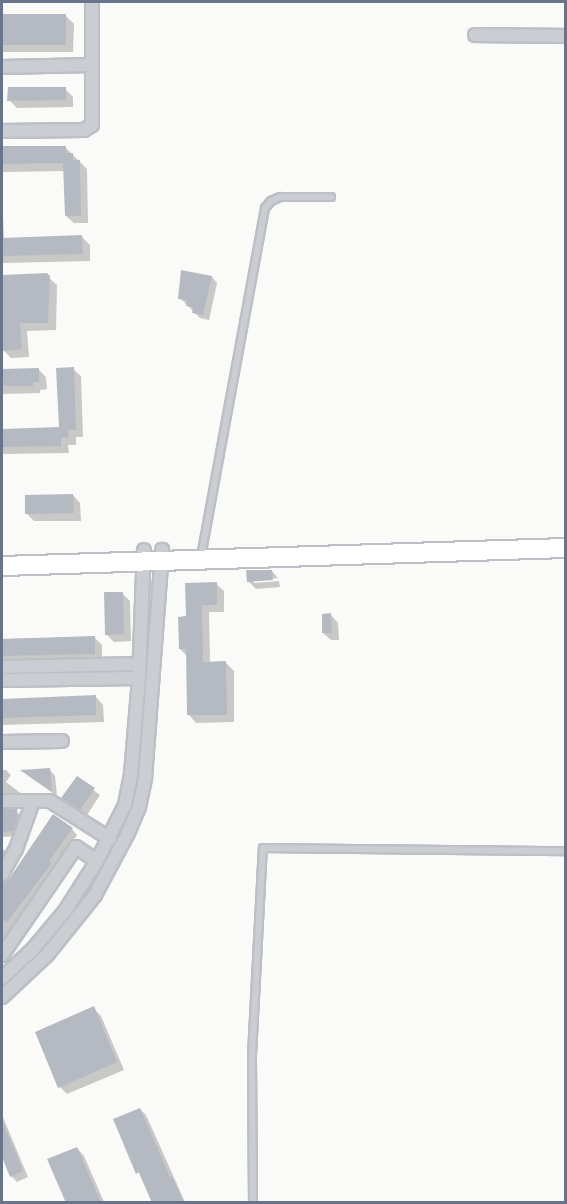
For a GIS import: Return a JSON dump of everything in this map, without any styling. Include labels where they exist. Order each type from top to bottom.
[{"type":"main road","points":[[201,555],[566,536]]},
{"type":"main road","points":[[2,554],[201,555],[566,548]]},
{"type":"main road","points":[[2,566],[153,555]]},
{"type":"street","points":[[2,131],[90,128],[93,119],[92,2]]},
{"type":"street","points":[[475,35],[566,36]]},
{"type":"street","points":[[2,67],[93,65]]},
{"type":"street","points":[[2,978],[33,949],[65,911],[110,839],[125,805],[131,774],[140,664],[153,555]]},
{"type":"street","points":[[2,997],[47,954],[95,895],[113,865],[135,816],[145,778],[153,555]]},
{"type":"street","points":[[2,667],[140,664]]},
{"type":"street","points":[[2,680],[139,678]]},
{"type":"street","points":[[2,742],[62,741]]},
{"type":"street","points":[[2,801],[50,801],[110,839]]},
{"type":"street","points":[[2,874],[16,849],[33,801]]},
{"type":"street","points":[[2,955],[76,847],[97,861]]},
{"type":"lane","points":[[201,555],[265,208],[271,201],[280,197],[331,197]]},
{"type":"lane","points":[[253,1203],[252,1054],[263,848],[566,851]]},
{"type":"building","points":[[2,14],[66,14],[66,45],[2,45]]},
{"type":"building","points":[[8,87],[66,87],[66,100],[7,101]]},
{"type":"building","points":[[2,146],[66,146],[66,153],[73,153],[73,160],[80,160],[81,216],[65,216],[63,163],[2,164]]},
{"type":"building","points":[[82,235],[83,254],[2,256],[2,238]]},
{"type":"building","points":[[181,270],[212,276],[203,315],[192,313],[193,307],[186,306],[187,300],[178,299]]},
{"type":"building","points":[[47,273],[50,276],[48,323],[20,323],[22,349],[2,351],[2,275]]},
{"type":"building","points":[[74,367],[76,430],[68,430],[69,437],[61,438],[61,446],[2,447],[2,429],[59,427],[56,368]]},
{"type":"building","points":[[39,368],[39,382],[33,382],[33,386],[2,386],[2,369]]},
{"type":"building","points":[[73,494],[74,513],[25,514],[25,495]]},
{"type":"building","points":[[246,570],[272,570],[273,580],[247,582]]},
{"type":"building","points":[[217,582],[217,605],[202,605],[203,662],[226,661],[227,715],[187,715],[186,649],[179,649],[178,617],[186,616],[185,583]]},
{"type":"building","points":[[104,592],[123,592],[124,634],[105,635]]},
{"type":"building","points":[[331,613],[332,633],[322,633],[322,614]]},
{"type":"building","points":[[95,636],[95,654],[2,656],[2,639]]},
{"type":"building","points":[[96,695],[96,715],[2,718],[2,699]]},
{"type":"building","points":[[50,768],[52,792],[20,770]]},
{"type":"building","points":[[77,776],[95,788],[80,810],[61,798]]},
{"type":"building","points":[[2,809],[17,809],[18,820],[14,831],[2,832]]},
{"type":"building","points":[[53,814],[73,828],[49,861],[52,863],[7,922],[2,918],[2,882],[9,879]]},
{"type":"building","points":[[94,1006],[117,1062],[58,1088],[35,1032]]},
{"type":"building","points":[[140,1108],[184,1203],[152,1203],[139,1172],[136,1174],[113,1119]]},
{"type":"building","points":[[2,1120],[23,1171],[10,1177],[2,1157]]},
{"type":"building","points":[[77,1147],[101,1203],[66,1203],[47,1159]]}]
